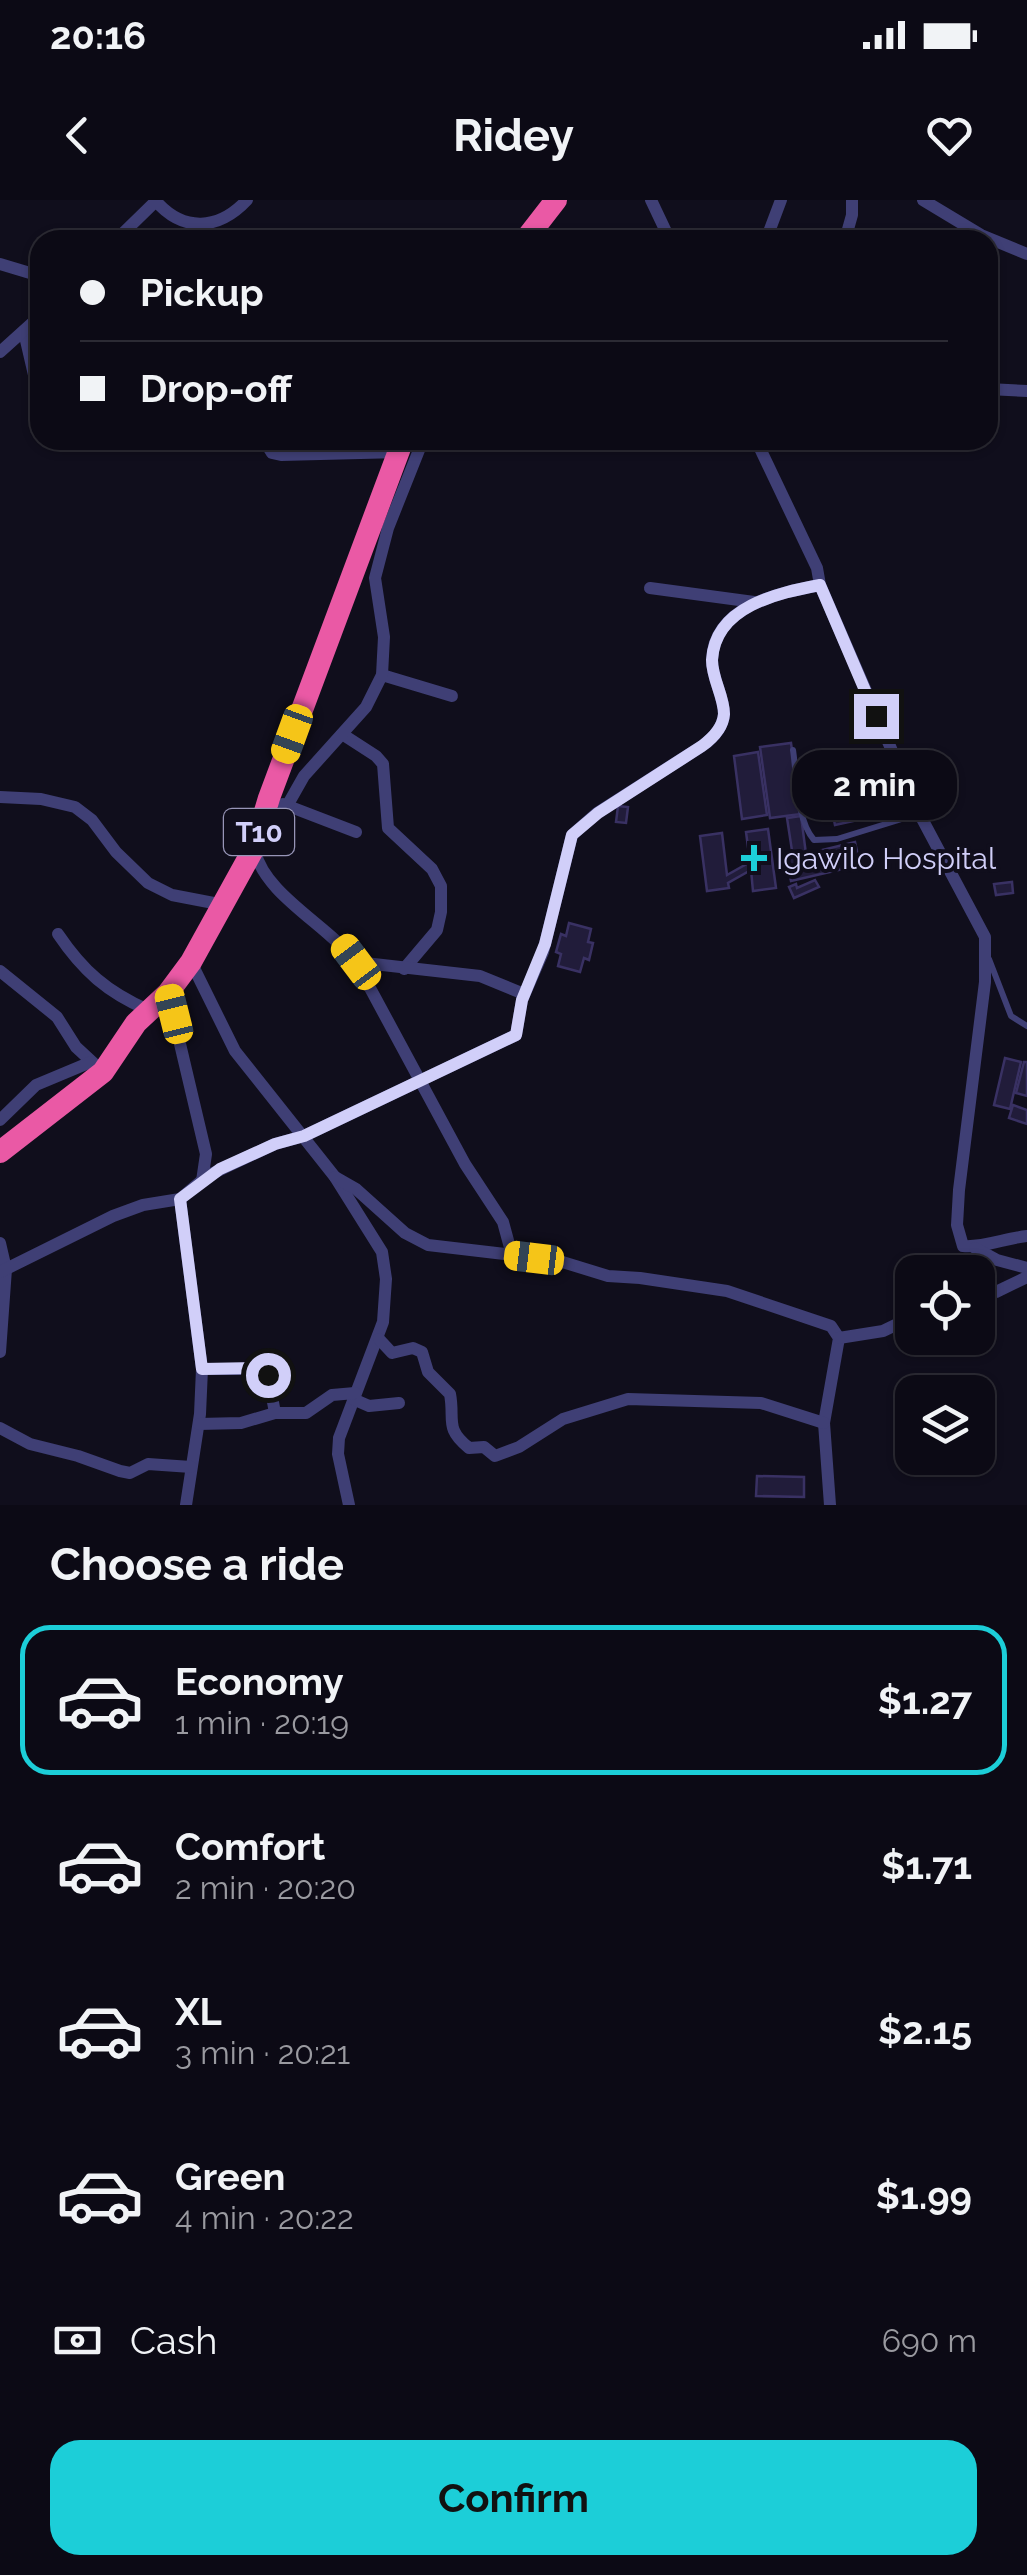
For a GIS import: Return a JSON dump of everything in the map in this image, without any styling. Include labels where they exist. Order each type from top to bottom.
[{"type":"highway","points":[[533,230],[556,200]]},
{"type":"highway","name":"T10","points":[[0,1152],[97,1067],[168,992],[191,962],[224,905],[278,802],[376,505],[400,450]]},
{"type":"street","points":[[126,230],[156,200],[170,214],[202,225],[218,222],[247,200]]},
{"type":"street","points":[[651,200],[665,230]]},
{"type":"street","points":[[770,230],[781,200]]},
{"type":"street","points":[[848,230],[852,200]]},
{"type":"street","points":[[923,200],[961,230]]},
{"type":"street","points":[[998,244],[1027,254]]},
{"type":"street","points":[[0,264],[30,273]]},
{"type":"street","points":[[0,352],[5,338],[30,326]]},
{"type":"street","points":[[24,332],[30,358]]},
{"type":"street","points":[[998,389],[1027,391]]},
{"type":"street","points":[[271,450],[281,456],[354,450]]},
{"type":"street","points":[[356,832],[278,802],[366,707],[382,675],[384,637],[375,578],[388,528],[420,450]]},
{"type":"street","points":[[761,450],[817,568],[820,585],[919,813],[985,936],[987,953],[958,1225],[963,1246],[1027,1268]]},
{"type":"street","points":[[3,1271],[112,1216],[143,1205],[180,1199],[207,1176],[275,1144],[304,1136],[516,1035],[524,994],[543,952],[572,835],[716,733],[724,714],[713,671],[716,646],[731,619],[756,603],[820,585]]},
{"type":"street","points":[[650,588],[756,603]]},
{"type":"street","points":[[382,675],[452,696]]},
{"type":"street","points":[[342,734],[380,759],[388,828],[432,869],[440,886],[437,930],[404,969]]},
{"type":"street","points":[[0,796],[75,806],[148,884],[172,894],[224,905]]},
{"type":"street","points":[[254,848],[257,861],[278,889],[331,934],[356,962],[387,1015],[409,1065],[502,1222],[512,1255]]},
{"type":"street","points":[[58,934],[82,968],[100,985],[148,1010]]},
{"type":"street","points":[[191,962],[236,1050],[335,1177],[382,1252],[386,1279],[378,1339],[338,1446],[348,1505]]},
{"type":"street","points":[[356,962],[480,976],[524,994]]},
{"type":"street","points":[[0,971],[57,1017],[76,1046],[97,1067],[36,1085],[0,1120]]},
{"type":"street","points":[[168,992],[206,1154],[202,1183]]},
{"type":"street","points":[[335,1177],[356,1189],[404,1232],[428,1245],[556,1260],[608,1276],[727,1291],[831,1326],[838,1338],[824,1423],[830,1505]]},
{"type":"street","points":[[180,1199],[202,1369],[199,1424],[187,1502]]},
{"type":"street","points":[[975,1248],[997,1239],[1027,1236]]},
{"type":"street","points":[[0,1243],[0,1352]]},
{"type":"street","points":[[995,1292],[1027,1277]]},
{"type":"street","points":[[838,1338],[884,1331],[895,1326]]},
{"type":"street","points":[[378,1339],[392,1354],[412,1348],[422,1352],[432,1378],[450,1394],[450,1420],[456,1436],[470,1448],[484,1447],[495,1456],[563,1420],[628,1399],[761,1403],[824,1423]]},
{"type":"street","points":[[202,1369],[266,1371],[275,1412]]},
{"type":"street","points":[[199,1424],[241,1423],[275,1412],[306,1413],[332,1395],[354,1396],[369,1406],[398,1403]]},
{"type":"street","points":[[0,1428],[30,1444],[120,1472],[148,1464],[191,1466]]},
{"type":"lane","points":[[793,750],[803,812],[808,833],[814,840],[826,842],[919,813]]},
{"type":"lane","points":[[987,953],[1011,1016],[1027,1026]]},
{"type":"building","points":[[791,743],[801,814],[770,818],[760,747]]},
{"type":"building","points":[[758,752],[767,815],[742,819],[734,756]]},
{"type":"building","points":[[857,770],[867,818],[835,825],[825,777]]},
{"type":"building","points":[[618,806],[628,807],[626,823],[616,822]]},
{"type":"building","points":[[801,816],[806,854],[855,842],[860,865],[791,881],[786,859],[793,857],[787,818]]},
{"type":"building","points":[[768,829],[776,888],[753,891],[751,870],[728,883],[729,888],[707,891],[700,836],[722,833],[727,875],[750,862],[746,832]]},
{"type":"building","points":[[815,880],[819,887],[794,898],[789,887],[796,884],[797,888]]},
{"type":"building","points":[[1012,882],[1013,893],[996,895],[994,884]]},
{"type":"building","points":[[569,923],[591,929],[589,960],[584,958],[580,972],[558,966],[561,954],[556,952]]},
{"type":"building","points":[[1005,1058],[1021,1062],[1010,1109],[994,1105]]},
{"type":"building","points":[[1027,1062],[1027,1096],[1016,1093]]},
{"type":"building","points":[[1013,1105],[1027,1110],[1027,1124],[1009,1118]]},
{"type":"building","points":[[757,1476],[804,1477],[804,1497],[756,1496]]},
{"type":"place","name":"Igawilo Hospital","points":[[754,858]]},
{"type":"route","points":[[268,1375],[257,1368],[202,1369],[180,1199],[220,1169],[275,1144],[304,1136],[516,1035],[522,1000],[545,944],[574,831],[716,733],[724,714],[713,654],[722,631],[737,613],[769,598],[820,585],[876,716]]}]
